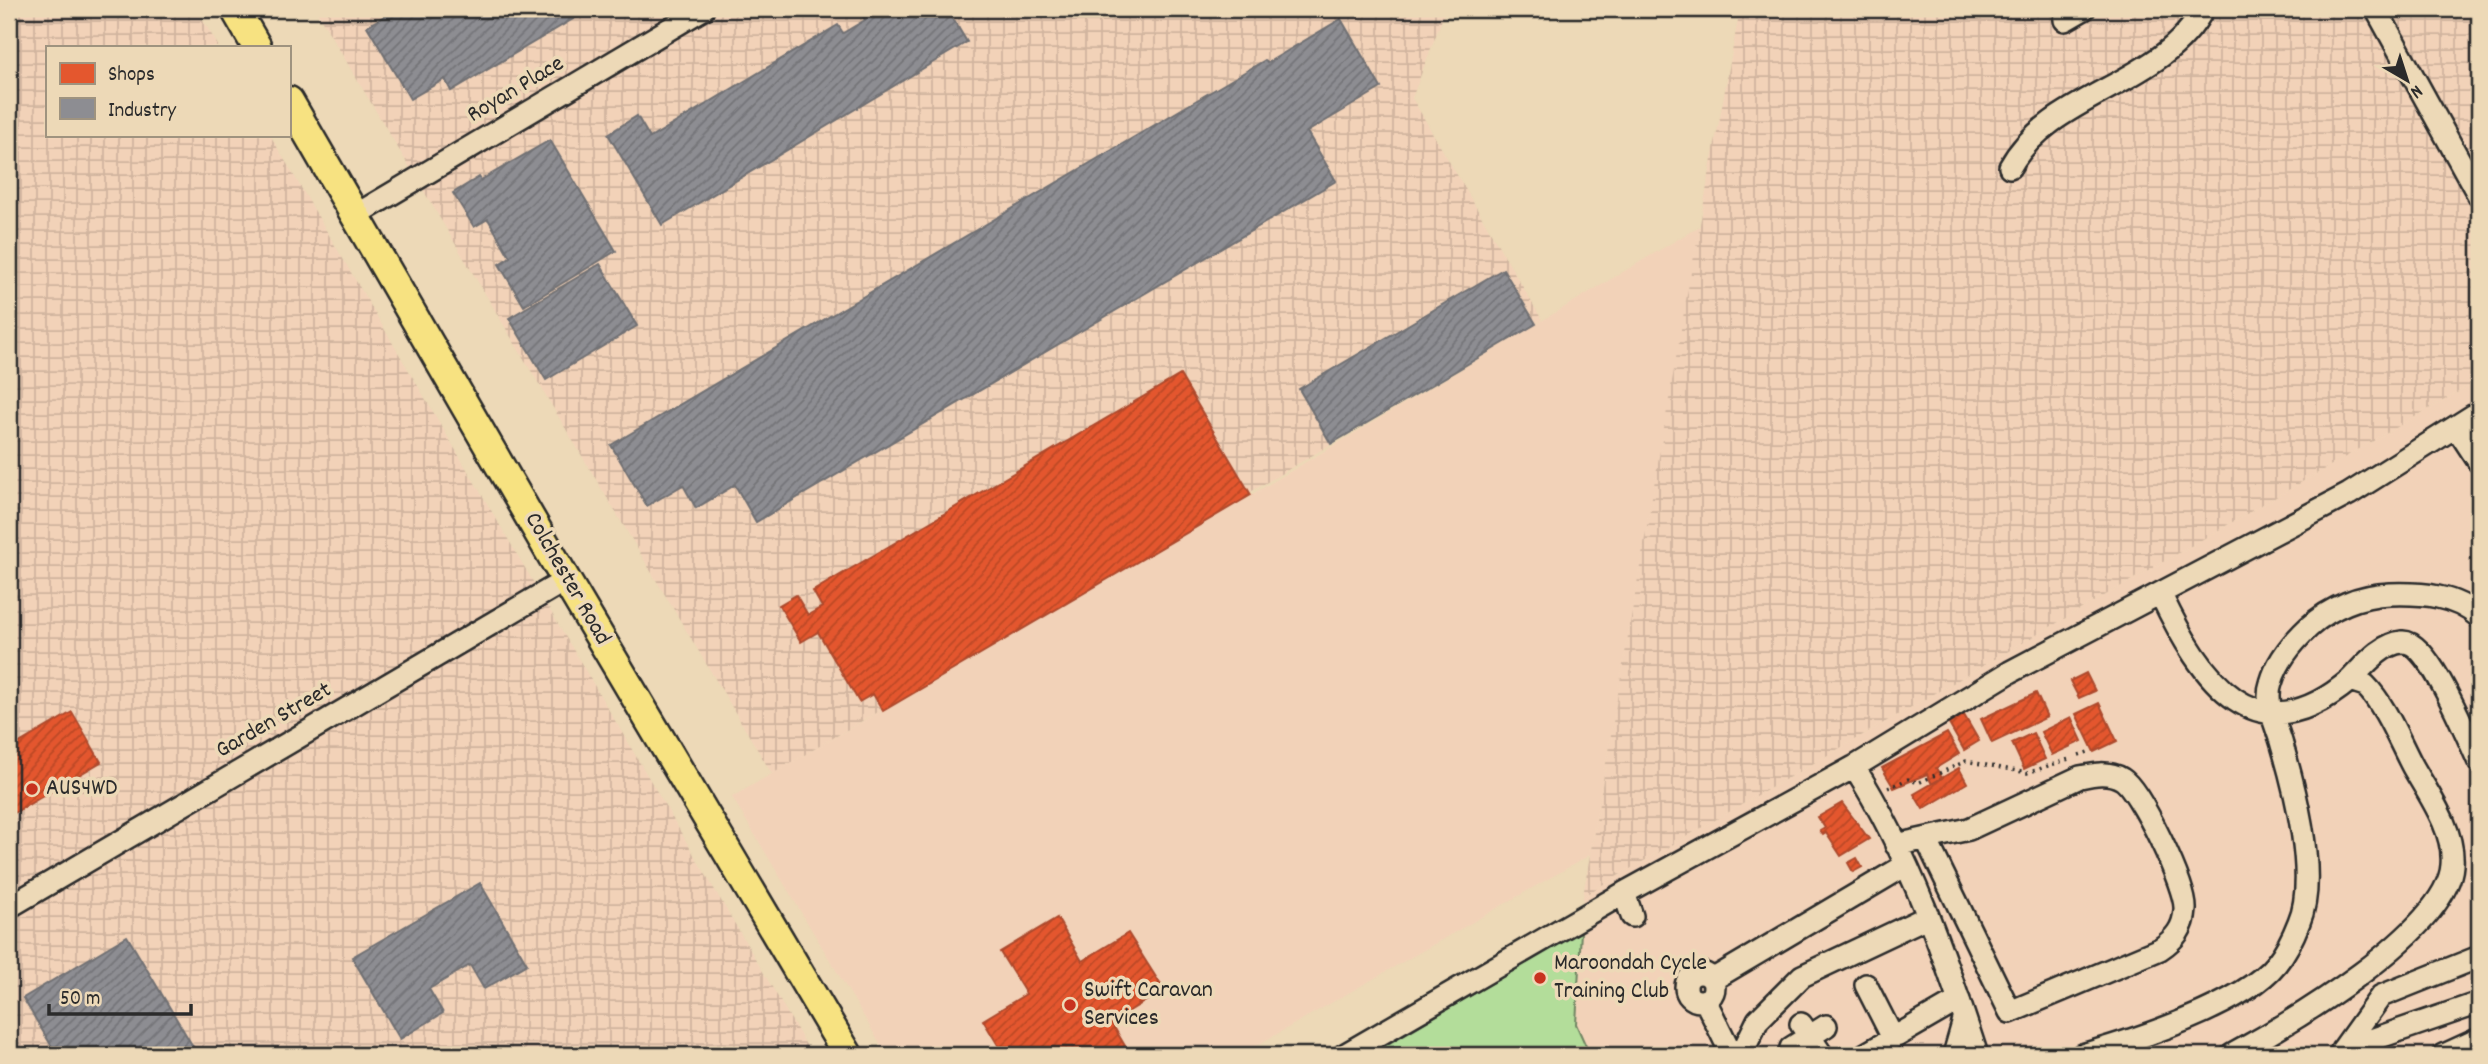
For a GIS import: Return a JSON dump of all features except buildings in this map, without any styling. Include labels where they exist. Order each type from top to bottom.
[{"type":"main road","points":[[235,9],[256,46]]},
{"type":"main road","name":"Colchester Road","points":[[290,103],[566,580],[848,1055]]},
{"type":"street","name":"Royan Place","points":[[356,215],[703,9]]},
{"type":"street","points":[[2065,20],[2084,9]]},
{"type":"street","points":[[2376,9],[2479,197]]},
{"type":"street","points":[[2010,167],[2021,147],[2046,126],[2166,54],[2199,10]]},
{"type":"street","points":[[1344,1055],[1624,893],[1854,767],[2010,672],[2349,494],[2479,412]]},
{"type":"street","points":[[2456,427],[2479,462]]},
{"type":"street","name":"Garden Street","points":[[9,906],[566,580]]},
{"type":"street","points":[[2082,1055],[2187,1020],[2240,992],[2276,964],[2301,920],[2307,873],[2296,799],[2272,714],[2270,685],[2290,645],[2326,612],[2373,595],[2425,593],[2468,607],[2479,617]]},
{"type":"street","points":[[2161,594],[2199,663],[2222,690],[2246,706],[2272,714],[2309,708],[2350,680],[2384,649],[2400,642],[2415,645],[2433,667],[2479,762]]},
{"type":"street","points":[[2232,1055],[2285,1026],[2345,985],[2429,914],[2445,888],[2452,867],[2451,845],[2440,818],[2380,707],[2365,685],[2350,680]]},
{"type":"street","points":[[1854,767],[1906,865],[1977,1055]]},
{"type":"street","points":[[1896,845],[1969,829],[2080,777],[2098,773],[2110,775],[2123,780],[2138,799],[2185,895],[2182,927],[2174,940],[2160,949],[2010,1012],[1926,839]]},
{"type":"street","points":[[1732,1055],[1705,1000],[1713,991],[1712,980],[1906,865]]},
{"type":"street","points":[[1624,893],[1632,916]]},
{"type":"street","points":[[1741,1055],[1758,1020],[1802,976],[1927,916]]},
{"type":"street","points":[[2336,1052],[2381,996],[2479,957]]},
{"type":"street","points":[[1866,985],[1892,1038]]},
{"type":"street","points":[[2336,1052],[2479,1003]]},
{"type":"street","points":[[1864,1055],[1892,1038],[1961,1009]]},
{"type":"street","points":[[1954,1055],[1961,1009]]},
{"type":"street","points":[[1791,1048],[1812,1029],[1822,1055]]},
{"type":"street","points":[[2444,1055],[2479,1039]]},
{"type":"path","points":[[1886,789],[1908,779],[1918,783],[1966,761],[2027,773],[2091,751]]},
{"type":"shaded area","points":[[9,9],[196,9],[218,46],[46,46],[46,136],[271,136],[812,1055],[9,1055]]},
{"type":"shaded area","points":[[315,9],[1446,9],[1412,98],[1542,320],[772,774]]},
{"type":"shaded area","points":[[1740,9],[2479,9],[2479,380],[1583,896],[1689,283]]},
{"type":"shaded area","name":"Swift Caravan Services","points":[[1700,226],[1590,855],[1240,1055],[887,1055],[732,797],[1251,495]]},
{"type":"shaded area","points":[[2479,380],[2479,1052],[2473,1055],[1590,1055],[1576,1024],[1583,896]]},
{"type":"green space","name":"Maroondah Cycle Training Club","points":[[1581,931],[1576,1024],[1590,1055],[1369,1055]]},
{"type":"place","name":"AUS4WD","points":[[32,789]]},
{"type":"place","name":"Maroondah Cycle Training Club","points":[[1540,978]]},
{"type":"place","name":"Swift Caravan Services","points":[[1070,1005]]}]
